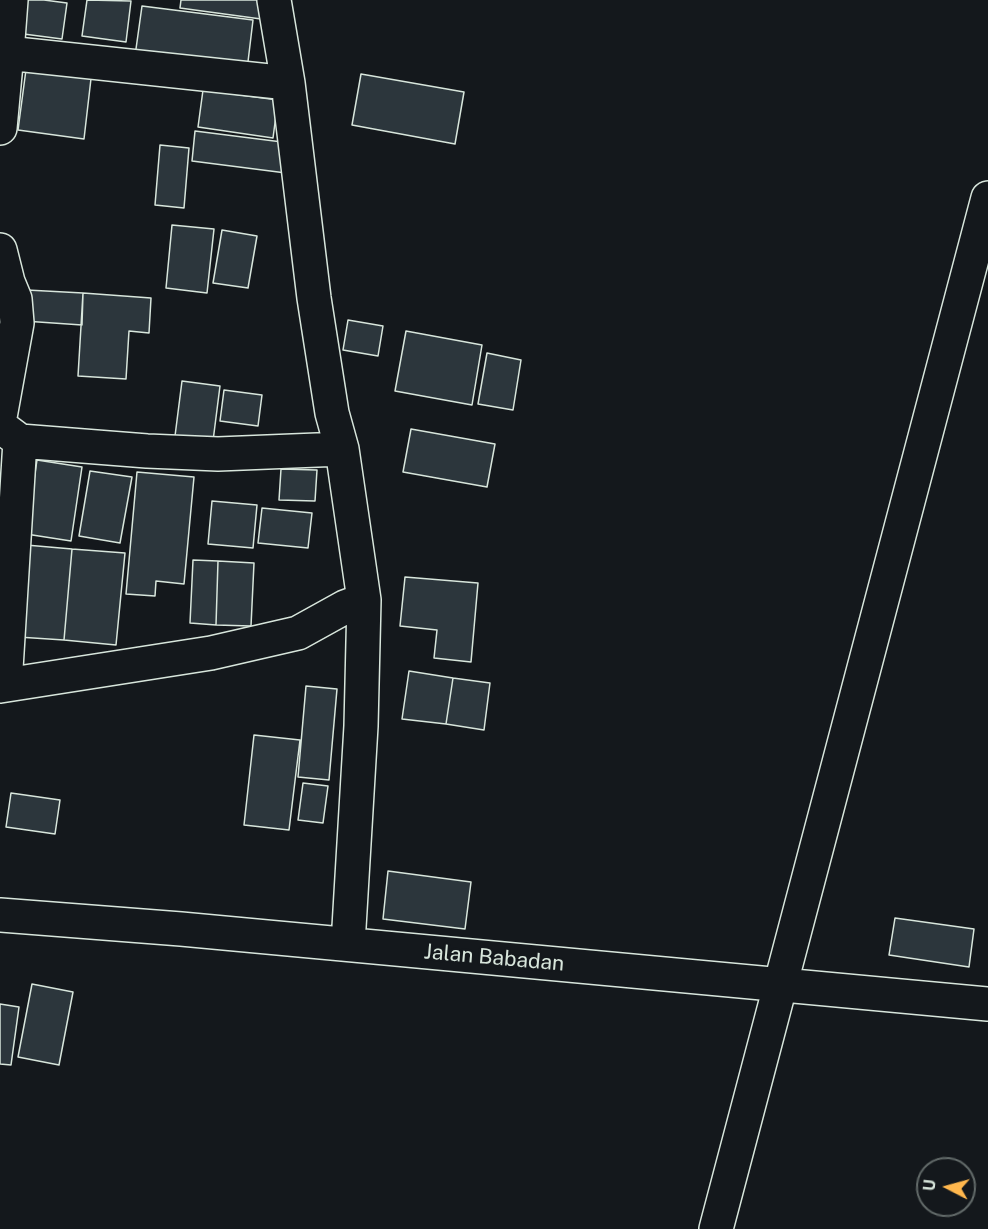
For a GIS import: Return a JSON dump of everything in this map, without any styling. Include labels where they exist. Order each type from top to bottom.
[{"type":"street","points":[[0,128],[4,52],[11,0]]},
{"type":"street","points":[[274,0],[288,83],[314,298],[332,413],[342,449],[364,600],[361,726],[348,944]]},
{"type":"street","points":[[4,52],[288,83]]},
{"type":"street","points":[[716,1229],[988,198]]},
{"type":"street","points":[[0,250],[15,299],[16,323],[7,428],[3,686],[212,653],[287,636],[298,633],[345,607],[364,600]]},
{"type":"street","points":[[7,428],[147,451],[218,454],[342,449]]},
{"type":"street","name":"Jalan Babadan","points":[[0,915],[348,944],[988,1004]]},
{"type":"building","points":[[20,0],[67,3],[62,39],[16,33]]},
{"type":"building","points":[[87,0],[131,1],[126,42],[82,36]]},
{"type":"building","points":[[181,0],[264,0],[261,19],[180,8]]},
{"type":"building","points":[[142,6],[253,20],[247,70],[135,56]]},
{"type":"building","points":[[27,62],[92,70],[84,139],[18,130]]},
{"type":"building","points":[[361,74],[464,92],[455,144],[352,125]]},
{"type":"building","points":[[203,90],[278,100],[273,138],[198,127]]},
{"type":"building","points":[[195,131],[290,143],[286,173],[192,161]]},
{"type":"building","points":[[160,145],[189,148],[184,208],[155,205]]},
{"type":"building","points":[[172,225],[214,229],[207,293],[166,288]]},
{"type":"building","points":[[222,230],[257,236],[248,288],[213,283]]},
{"type":"building","points":[[27,290],[83,293],[82,325],[24,321]]},
{"type":"building","points":[[83,293],[151,298],[149,333],[129,331],[126,379],[78,376]]},
{"type":"building","points":[[348,320],[383,326],[378,356],[343,350]]},
{"type":"building","points":[[406,331],[482,345],[472,405],[395,391]]},
{"type":"building","points":[[487,353],[521,360],[513,410],[478,404]]},
{"type":"building","points":[[182,381],[220,386],[213,441],[175,436]]},
{"type":"building","points":[[224,390],[262,395],[258,426],[220,421]]},
{"type":"building","points":[[411,429],[495,444],[487,487],[403,472]]},
{"type":"building","points":[[37,460],[82,467],[71,541],[26,534]]},
{"type":"building","points":[[281,469],[317,470],[315,501],[279,500]]},
{"type":"building","points":[[90,471],[132,477],[120,543],[79,536]]},
{"type":"building","points":[[137,472],[194,477],[184,584],[156,581],[155,596],[126,594]]},
{"type":"building","points":[[212,501],[257,505],[253,548],[208,544]]},
{"type":"building","points":[[262,508],[312,513],[308,548],[258,543]]},
{"type":"building","points":[[26,545],[72,549],[64,640],[18,637]]},
{"type":"building","points":[[72,549],[125,553],[116,645],[64,640]]},
{"type":"building","points":[[193,560],[218,561],[216,625],[190,623]]},
{"type":"building","points":[[218,561],[254,563],[251,626],[216,625]]},
{"type":"building","points":[[405,577],[478,583],[471,662],[434,658],[437,630],[400,626]]},
{"type":"building","points":[[409,671],[453,678],[446,724],[402,719]]},
{"type":"building","points":[[453,678],[490,683],[484,730],[446,724]]},
{"type":"building","points":[[306,686],[337,689],[329,780],[298,777]]},
{"type":"building","points":[[254,735],[300,740],[289,830],[244,825]]},
{"type":"building","points":[[303,783],[328,786],[323,823],[298,820]]},
{"type":"building","points":[[11,793],[60,800],[55,834],[6,827]]},
{"type":"building","points":[[388,871],[471,882],[465,929],[383,919]]},
{"type":"building","points":[[895,918],[974,929],[969,967],[889,955]]},
{"type":"building","points":[[32,984],[73,992],[59,1065],[18,1057]]},
{"type":"building","points":[[0,1004],[19,1007],[11,1065],[0,1064]]}]
